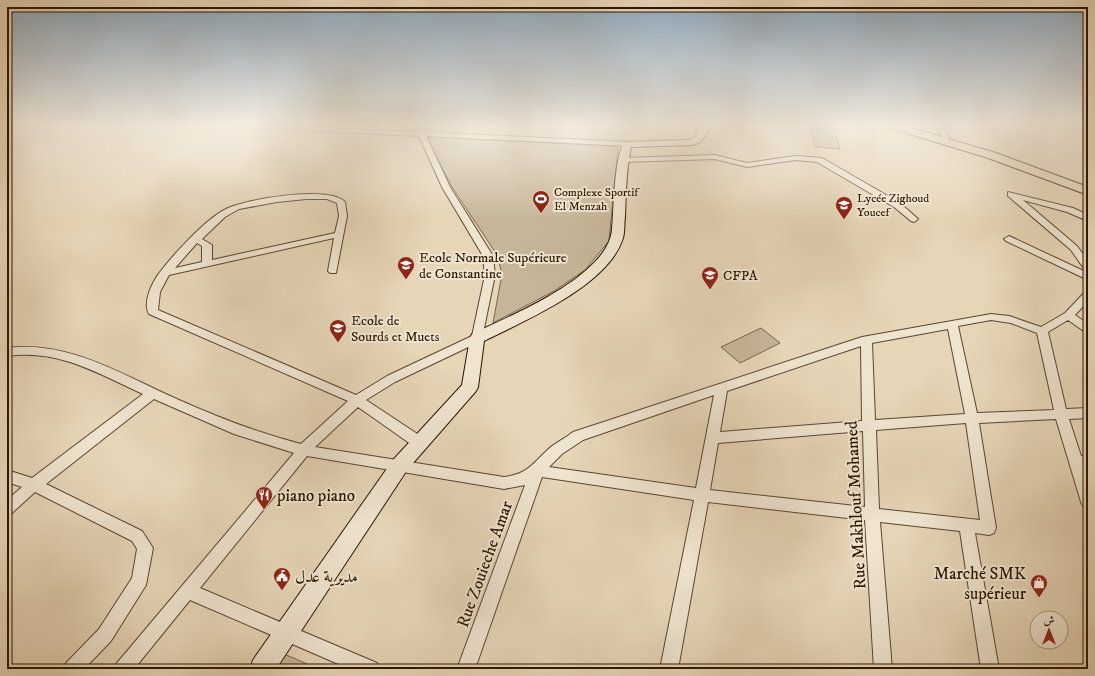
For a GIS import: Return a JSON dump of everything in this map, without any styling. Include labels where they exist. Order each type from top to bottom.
[{"type":"main road","points":[[1002,158],[1032,168],[1088,191]]},
{"type":"main road","points":[[1008,158],[1048,170],[1088,186]]},
{"type":"main road","points":[[262,669],[400,465],[470,387],[477,338],[553,299],[588,276],[605,259],[617,238],[623,160]]},
{"type":"street","points":[[123,669],[303,450],[357,400],[391,379],[477,338],[490,275],[488,256],[446,187],[434,158]]},
{"type":"street","points":[[623,160],[698,158]]},
{"type":"street","points":[[717,158],[747,165],[796,158],[819,160],[897,205],[914,219]]},
{"type":"street","points":[[1088,218],[1070,210],[1011,194],[1074,248],[1088,268]]},
{"type":"street","points":[[333,271],[338,235],[343,216],[341,202],[326,196],[308,196],[251,204],[227,211],[197,240],[164,273],[157,284],[152,302],[154,312],[357,400],[420,443]]},
{"type":"street","points":[[164,273],[338,235]]},
{"type":"street","points":[[1009,239],[1088,277]]},
{"type":"street","points":[[197,240],[207,245],[207,264]]},
{"type":"street","points":[[1042,331],[1069,314],[1088,295]]},
{"type":"street","points":[[1069,314],[1088,330]]},
{"type":"street","points":[[7,352],[34,350],[82,360],[152,394],[251,434],[303,450],[504,483],[520,481],[538,471],[557,450],[578,436],[866,340],[998,317],[1016,321],[1042,331]]},
{"type":"street","points":[[538,471],[702,495],[989,528],[972,418],[952,324]]},
{"type":"street","points":[[1042,331],[1061,414],[1074,461],[1088,502]]},
{"type":"street","name":"Rue Makhlouf Mohamed","points":[[866,340],[872,515],[883,669]]},
{"type":"street","points":[[669,669],[722,388]]},
{"type":"street","points":[[7,509],[34,486],[152,394]]},
{"type":"street","points":[[712,438],[972,418],[1088,413]]},
{"type":"street","points":[[1074,461],[1088,463]]},
{"type":"street","name":"Rue Zouieche Amar","points":[[466,669],[538,471]]},
{"type":"street","points":[[7,476],[34,486],[137,536],[145,548],[140,580],[105,635],[72,669]]},
{"type":"street","points":[[966,525],[990,669]]},
{"type":"street","points":[[187,591],[372,669]]},
{"type":"shaded area","name":"Complexe Sportif El Menzah","points":[[437,158],[617,158],[609,241],[585,270],[554,291],[493,323],[502,274],[497,255],[452,187]]},
{"type":"shaded area","points":[[761,328],[780,343],[740,363],[721,347]]},
{"type":"shaded area","points":[[284,654],[319,669],[274,669]]},
{"type":"place","name":"Complexe Sportif El Menzah","points":[[541,214]]},
{"type":"place","name":"Lycée Zighoud Youcef","points":[[844,220]]},
{"type":"place","name":"Ecole Normale Supérieure de Constantine","points":[[406,280]]},
{"type":"place","name":"CFPA","points":[[710,290]]},
{"type":"place","name":"Ecole de Sourds et Muets","points":[[338,343]]},
{"type":"place","name":"piano piano","points":[[264,510]]},
{"type":"place","name":"مديرية عدل","points":[[282,591]]},
{"type":"place","name":"Marché SMK supérieur","points":[[1039,598]]}]
